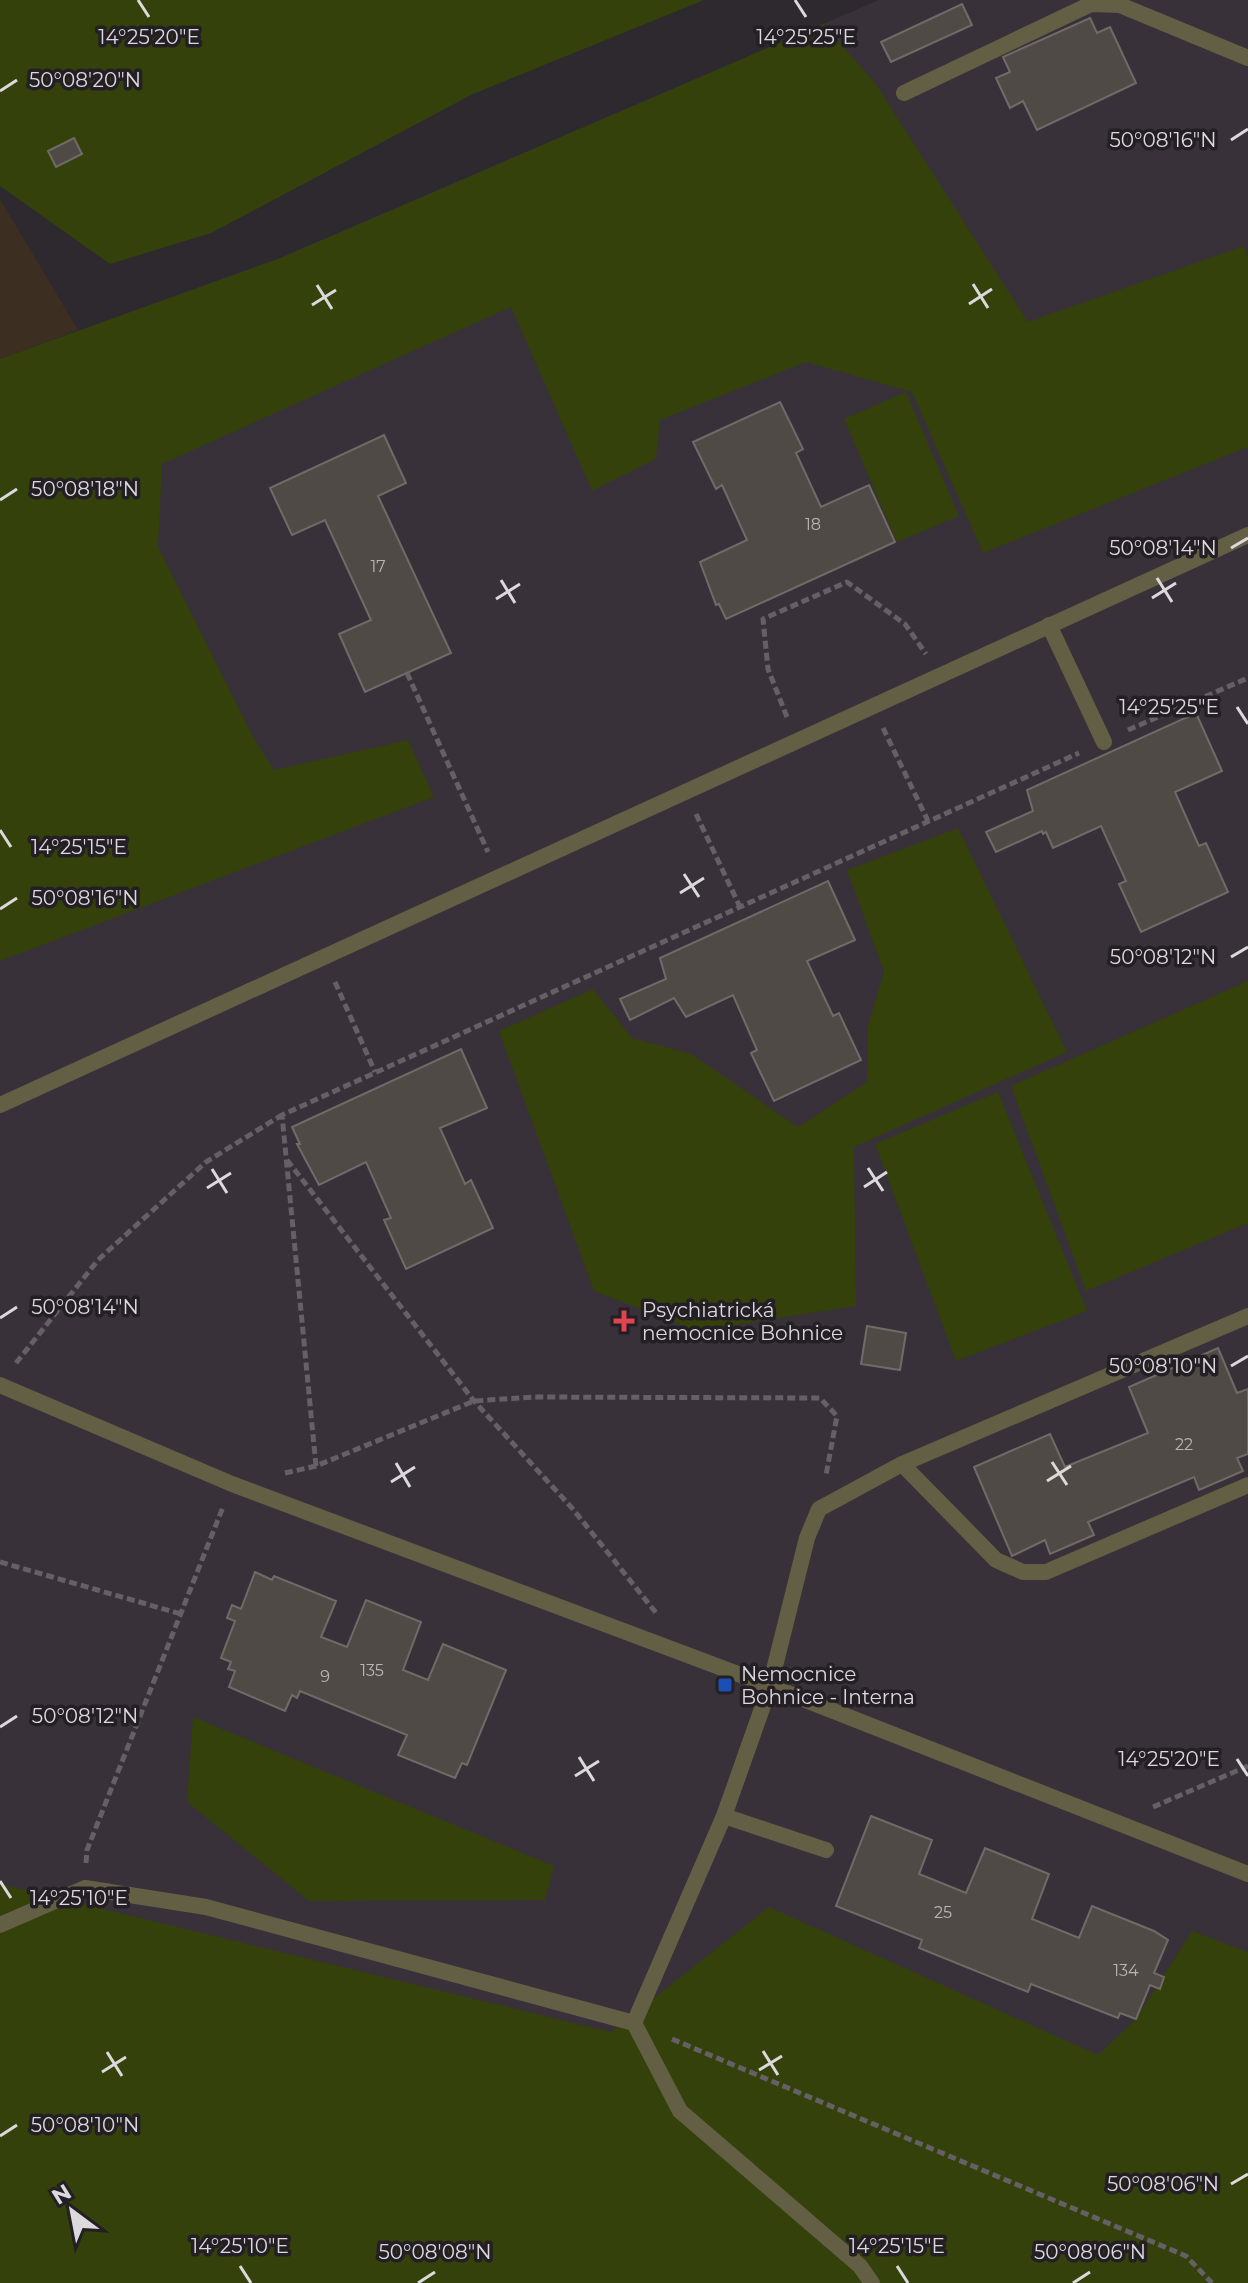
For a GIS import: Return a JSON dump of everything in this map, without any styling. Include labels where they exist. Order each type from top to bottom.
[{"type":"lane","points":[[904,93],[1091,4],[1120,5],[1248,58]]},
{"type":"lane","points":[[0,1105],[1248,535]]},
{"type":"lane","points":[[1049,625],[1104,742]]},
{"type":"lane","points":[[634,2023],[724,1816],[770,1686],[807,1538],[819,1509],[902,1464],[1248,1316]]},
{"type":"lane","points":[[5,1378],[232,1484],[770,1686],[1248,1874]]},
{"type":"lane","points":[[902,1464],[996,1560],[1023,1572],[1046,1572],[1248,1485]]},
{"type":"lane","points":[[724,1816],[826,1850]]},
{"type":"lane","points":[[0,1925],[85,1888],[206,1907],[634,2023],[680,2111],[860,2266],[872,2283]]},
{"type":"path","points":[[796,741],[768,669],[763,619],[847,582],[905,624],[939,675]]},
{"type":"path","points":[[911,660],[939,647]]},
{"type":"path","points":[[407,673],[489,854],[503,848]]},
{"type":"path","points":[[5,1378],[98,1260],[206,1162],[282,1115],[1248,678]]},
{"type":"path","points":[[873,706],[928,821]]},
{"type":"path","points":[[787,718],[801,711]]},
{"type":"path","points":[[686,792],[740,907]]},
{"type":"path","points":[[325,959],[375,1072]]},
{"type":"path","points":[[282,1115],[316,1466]]},
{"type":"path","points":[[286,1160],[474,1401],[572,1508],[661,1620]]},
{"type":"path","points":[[0,1562],[181,1614]]},
{"type":"path","points":[[1115,1823],[1248,1766]]},
{"type":"path","points":[[634,2023],[1186,2256],[1212,2283]]},
{"type":"shaded area","name":"Psychiatrická nemocnice Bohnice","points":[[879,0],[1248,0],[1248,2283],[0,2283],[0,359],[277,259]]},
{"type":"shaded area","points":[[0,199],[78,330],[0,359]]},
{"type":"green space","points":[[0,0],[704,0],[473,94],[211,233],[110,264],[0,186]]},
{"type":"green space","points":[[823,24],[875,83],[1028,322],[1244,246],[1248,257],[1248,447],[983,553],[912,392],[806,362],[660,420],[656,459],[592,491],[511,307],[162,464],[158,547],[254,739],[274,770],[408,740],[434,797],[0,961],[0,359],[281,258]]},
{"type":"green space","points":[[906,392],[959,516],[897,542],[844,419]]},
{"type":"green space","points":[[958,828],[1067,1052],[854,1147],[856,1306],[697,1331],[594,1291],[499,1031],[593,989],[632,1038],[691,1054],[798,1127],[867,1082],[868,1026],[884,972],[847,870]]},
{"type":"green space","points":[[1248,981],[1248,1223],[1086,1291],[1011,1086]]},
{"type":"green space","points":[[998,1092],[1087,1311],[956,1361],[875,1144]]},
{"type":"green space","points":[[193,1717],[554,1866],[545,1900],[309,1901],[187,1802]]},
{"type":"green space","points":[[0,1884],[611,2032],[769,1907],[1098,2055],[1136,2019],[1192,1931],[1248,1952],[1248,2283],[0,2283]]},
{"type":"building","points":[[962,4],[972,25],[891,62],[881,42]]},
{"type":"building","points":[[1090,18],[1097,33],[1110,27],[1136,83],[1037,130],[1023,101],[1010,108],[996,78],[1010,72],[1003,57]]},
{"type":"building","points":[[74,138],[82,154],[56,167],[48,151]]},
{"type":"building","points":[[780,402],[803,449],[796,453],[821,507],[869,485],[895,542],[726,619],[719,604],[716,605],[700,562],[747,540],[722,485],[716,489],[693,442]]},
{"type":"building","points":[[384,435],[406,483],[378,496],[451,653],[365,692],[339,634],[371,620],[325,520],[292,535],[270,488]]},
{"type":"building","points":[[1196,713],[1222,771],[1175,792],[1199,846],[1206,843],[1228,892],[1141,932],[1119,884],[1126,881],[1101,826],[1053,848],[1046,832],[1043,834],[1042,831],[996,852],[986,832],[1033,811],[1027,790]]},
{"type":"building","points":[[828,881],[855,940],[807,961],[833,1016],[839,1013],[861,1060],[774,1101],[751,1053],[757,1050],[733,995],[686,1017],[674,998],[630,1020],[620,999],[666,979],[660,958]]},
{"type":"building","points":[[461,1049],[487,1108],[440,1128],[465,1184],[471,1180],[493,1228],[406,1269],[384,1220],[391,1218],[366,1162],[319,1185],[297,1144],[300,1144],[292,1127]]},
{"type":"building","points":[[867,1326],[906,1333],[900,1370],[861,1364]]},
{"type":"building","points":[[1218,1348],[1237,1393],[1248,1389],[1248,1454],[1237,1458],[1243,1471],[1199,1490],[1194,1477],[1088,1522],[1094,1535],[1050,1554],[1045,1540],[1012,1556],[974,1467],[1050,1434],[1065,1467],[1148,1433],[1129,1387]]},
{"type":"building","points":[[255,1572],[272,1580],[274,1576],[336,1601],[321,1637],[347,1647],[366,1600],[421,1622],[403,1670],[428,1680],[443,1644],[506,1670],[467,1765],[462,1763],[455,1778],[398,1755],[407,1735],[300,1691],[297,1698],[292,1695],[285,1711],[229,1687],[235,1671],[228,1669],[231,1662],[221,1658],[235,1621],[227,1618],[232,1605],[241,1609]]},
{"type":"building","points":[[871,1816],[932,1840],[919,1874],[966,1893],[985,1848],[1049,1874],[1032,1919],[1079,1938],[1092,1906],[1154,1931],[1168,1940],[1154,1973],[1164,1977],[1160,1989],[1150,1985],[1136,2019],[1120,2013],[1118,2018],[1031,1984],[1028,1992],[919,1948],[922,1940],[836,1906]]},
{"type":"place","name":"Psychiatrická nemocnice Bohnice","points":[[624,1321]]},
{"type":"place","name":"Nemocnice Bohnice - Interna","points":[[725,1685]]}]
